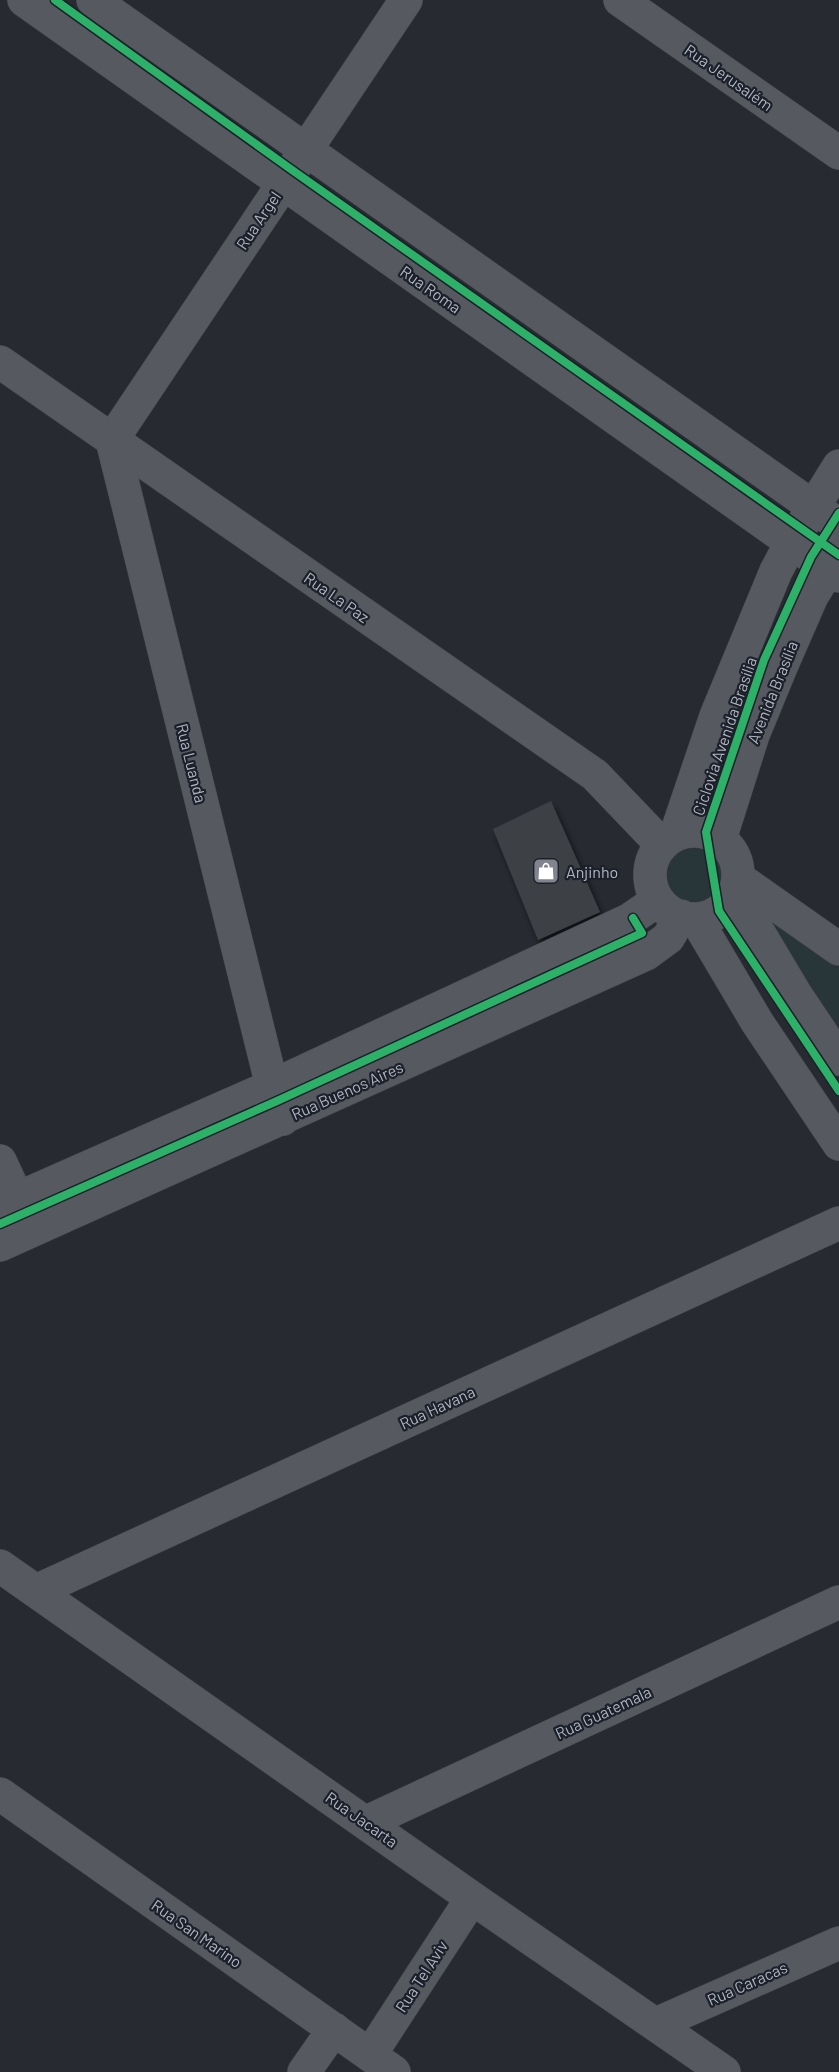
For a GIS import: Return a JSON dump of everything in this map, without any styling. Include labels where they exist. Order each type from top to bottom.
[{"type":"street","name":"Rua Roma","points":[[24,0],[791,543],[835,566]]},
{"type":"street","points":[[93,0],[826,516]]},
{"type":"street","name":"Rua Argel","points":[[112,440],[406,0]]},
{"type":"street","name":"Rua Jerusalém","points":[[620,0],[839,153]]},
{"type":"street","name":"Rua La Paz","points":[[0,362],[595,775],[669,840]]},
{"type":"street","name":"Rua Luanda","points":[[112,440],[272,1086],[283,1119]]},
{"type":"street","points":[[839,466],[826,516],[791,543],[776,571],[716,716],[669,840],[654,857],[650,872],[651,887],[679,912],[839,1144]]},
{"type":"street","name":"Avenida Brasília","points":[[720,839],[753,735],[812,596],[835,566]]},
{"type":"street","points":[[669,840],[690,831],[706,832],[720,839],[730,849],[737,863],[737,885],[729,903],[720,911],[708,917],[679,912]]},
{"type":"street","points":[[737,885],[839,949]]},
{"type":"street","points":[[737,885],[796,995],[839,1059]]},
{"type":"street","name":"Rua Buenos Aires","points":[[9,1202],[272,1086],[629,920],[679,912]]},
{"type":"street","name":"Rua Buenos Aires","points":[[0,1245],[646,954],[668,938],[679,912]]},
{"type":"street","points":[[0,1161],[9,1202],[32,1230]]},
{"type":"street","name":"Rua Havana","points":[[36,1591],[839,1223]]},
{"type":"street","name":"Rua Jacarta","points":[[0,1566],[724,2072]]},
{"type":"street","name":"Rua Guatemala","points":[[367,1822],[839,1602]]},
{"type":"street","name":"Rua San Marino","points":[[0,1794],[382,2063]]},
{"type":"street","name":"Rua Tel Aviv","points":[[382,2063],[472,1898]]},
{"type":"street","name":"Rua Caracas","points":[[656,2024],[839,1943]]},
{"type":"street","points":[[304,2072],[334,2029]]},
{"type":"shaded area","points":[[694,848],[704,850],[713,856],[719,865],[721,875],[719,885],[713,894],[704,900],[694,902],[684,900],[675,894],[669,885],[667,875],[669,865],[675,856],[684,850]]},
{"type":"shaded area","points":[[764,916],[839,967],[839,1029]]},
{"type":"building","name":"Anjinho","points":[[551,801],[600,912],[538,940],[493,829]]},
{"type":"cycle path","points":[[55,0],[292,170],[839,555]]},
{"type":"cycle path","name":"Ciclovia Avenida Brasília","points":[[839,513],[811,557],[764,660],[706,832],[719,911],[839,1091]]},
{"type":"cycle path","points":[[0,1224],[277,1101],[642,933],[633,918]]},
{"type":"place","name":"Anjinho","points":[[546,871]]}]
